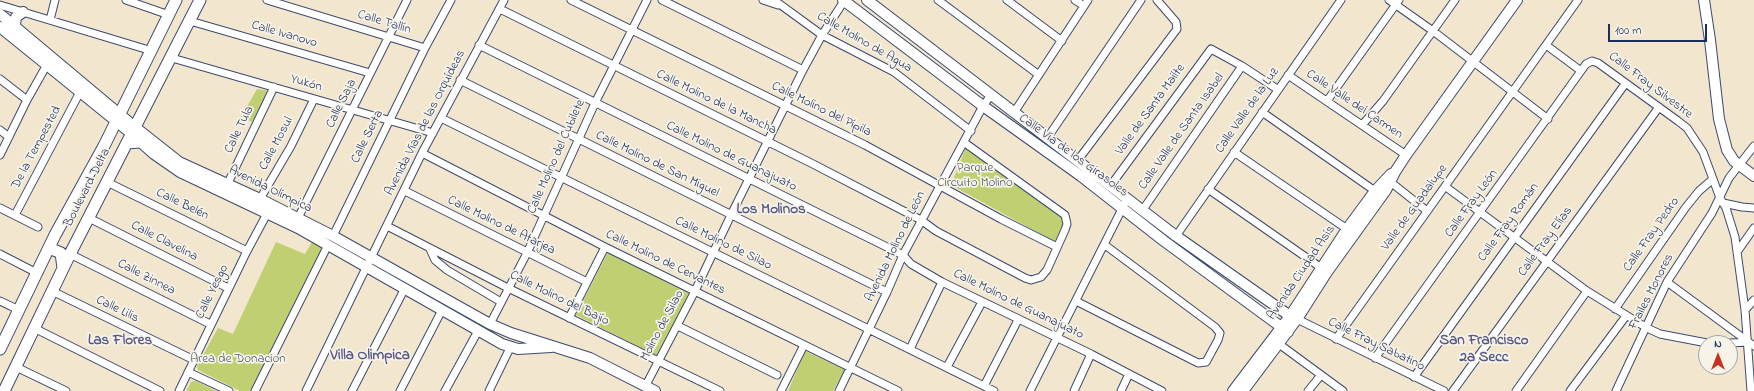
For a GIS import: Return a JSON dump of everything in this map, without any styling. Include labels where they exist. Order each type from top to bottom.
[{"type":"main road","name":"Boulevard Delta","points":[[0,348],[49,248],[152,51],[176,0]]},
{"type":"main road","name":"Boulevard Delta","points":[[4,391],[70,254],[107,182],[134,137],[200,0]]},
{"type":"main road","points":[[49,248],[61,253],[63,268]]},
{"type":"street","points":[[50,20],[55,0]]},
{"type":"street","points":[[126,0],[169,15]]},
{"type":"street","name":"Calle Tallín","points":[[267,0],[425,48]]},
{"type":"street","name":"Calle Saja","points":[[298,218],[407,0]]},
{"type":"street","name":"Calle Serta","points":[[255,391],[331,241],[425,48],[451,0]]},
{"type":"street","name":"Avenida Vías de las Orquídeas","points":[[306,391],[422,154],[460,80],[504,0]]},
{"type":"street","name":"Calle Molino del Pípila","points":[[571,0],[941,185],[1001,219],[1057,247]]},
{"type":"street","name":"Calle Molino del Cubilete","points":[[490,324],[527,252],[613,65],[647,0]]},
{"type":"street","points":[[662,0],[803,70]]},
{"type":"street","name":"Calle Molino de Agua","points":[[763,0],[782,6]]},
{"type":"street","name":"Calle Molino de Agua","points":[[774,0],[822,35],[894,72],[970,131]]},
{"type":"street","name":"Molino de Silao","points":[[646,385],[678,326],[712,252],[750,180],[803,70],[822,35],[844,0]]},
{"type":"street","name":"Calle Vía de los Girasoles","points":[[844,0],[983,106],[1125,204],[1284,330]]},
{"type":"street","points":[[938,0],[1039,75]]},
{"type":"street","points":[[1006,0],[1062,41]]},
{"type":"street","points":[[1075,0],[1084,6]]},
{"type":"street","points":[[1015,111],[1088,0]]},
{"type":"street","points":[[1048,138],[1141,0]]},
{"type":"street","points":[[1078,160],[1177,29],[1176,22],[1157,0]]},
{"type":"street","name":"Calle Valle de la Luz","points":[[1176,236],[1340,0]]},
{"type":"street","points":[[1389,0],[1397,2],[1548,119]]},
{"type":"street","points":[[1363,124],[1380,106],[1456,0]]},
{"type":"street","name":"Avenida Ciudad Asís","points":[[1233,391],[1284,330],[1328,272],[1394,172],[1517,0]]},
{"type":"street","name":"Valle de Guadalupe","points":[[1336,339],[1427,211],[1446,187],[1512,91],[1578,0]]},
{"type":"street","points":[[1704,0],[1719,119],[1731,157],[1754,176]]},
{"type":"street","name":"Calle Vía de los Girasoles","points":[[872,1],[991,95],[1015,111],[1048,138],[1111,185],[1125,204],[1142,211],[1293,318]]},
{"type":"street","points":[[1327,101],[1397,2]]},
{"type":"street","points":[[0,5],[152,51]]},
{"type":"street","name":"Calle Molino de la Mancha","points":[[500,9],[813,164],[921,220],[936,231],[1031,280],[1039,278],[1044,274],[1057,247]]},
{"type":"street","points":[[15,25],[16,17],[23,12]]},
{"type":"street","name":"Avenida Olímpica","points":[[0,14],[15,25],[80,92],[117,117]]},
{"type":"street","name":"Calle Ivanovo","points":[[190,21],[370,73]]},
{"type":"street","name":"Avenida Olímpica","points":[[0,27],[50,61],[117,117],[134,137],[167,164],[180,172],[269,209],[490,324],[518,336],[557,346],[590,358],[646,385],[655,391]]},
{"type":"street","name":"Calle Molino de Guanajuato","points":[[479,45],[903,255],[911,264],[942,282],[1091,354],[1162,391]]},
{"type":"street","points":[[1546,45],[1581,71]]},
{"type":"street","name":"Valle de Santa Mailte","points":[[1111,185],[1211,49],[1242,66]]},
{"type":"street","name":"Yukón","points":[[172,58],[433,133]]},
{"type":"street","points":[[0,155],[27,100],[50,61]]},
{"type":"street","name":"Calle Fray Silvestre","points":[[1586,64],[1592,61],[1598,63],[1687,128],[1703,152],[1721,200],[1730,217],[1751,344],[1751,391]]},
{"type":"street","name":"Calle Fray León","points":[[1375,358],[1586,64]]},
{"type":"street","points":[[1242,66],[1277,89]]},
{"type":"street","name":"Calle Valle de Santa Isabel","points":[[1142,211],[1242,66]]},
{"type":"street","name":"Calle Valle del Carmen","points":[[1288,75],[1363,124],[1406,155]]},
{"type":"street","points":[[0,79],[27,100]]},
{"type":"street","name":"Calle Molino de San Miguel","points":[[460,80],[887,292]]},
{"type":"street","name":"Calle Fray Román","points":[[1414,377],[1625,84]]},
{"type":"street","name":"Calle Tula","points":[[228,183],[274,87]]},
{"type":"street","name":"De la Tempested","points":[[15,215],[80,92]]},
{"type":"street","name":"Avenida Molino de León","points":[[839,391],[870,330],[903,255],[921,220],[965,143],[983,106],[991,95]]},
{"type":"street","name":"Calle Mosul","points":[[260,199],[291,146],[314,99]]},
{"type":"street","name":"Calle Fray Elías","points":[[1452,391],[1547,263],[1659,107]]},
{"type":"street","points":[[1262,112],[1375,191]]},
{"type":"street","name":"Calle Molino de Silao","points":[[441,118],[994,391]]},
{"type":"street","points":[[0,130],[9,136]]},
{"type":"street","name":"Avenida Olímpica","points":[[134,137],[179,162],[228,183],[260,199],[269,209],[298,218],[331,241]]},
{"type":"street","points":[[965,143],[1065,215],[1067,224],[1057,247]]},
{"type":"street","name":"Frailes Monores","points":[[1616,391],[1647,328],[1667,282],[1721,200],[1729,178],[1754,146]]},
{"type":"street","points":[[1234,152],[1347,229]]},
{"type":"street","name":"Calle Molino de Cervantes","points":[[422,154],[605,247],[851,367],[893,390]]},
{"type":"street","name":"Calle Fray Pedro","points":[[1615,309],[1686,207],[1699,191],[1714,179]]},
{"type":"street","points":[[1388,181],[1427,211]]},
{"type":"street","name":"Avenida Ciudad Asís","points":[[1293,318],[1320,267],[1375,191],[1388,181]]},
{"type":"street","name":"Calle Belén","points":[[107,182],[246,251]]},
{"type":"street","points":[[1446,187],[1547,263],[1626,316],[1660,334],[1698,341]]},
{"type":"street","points":[[1208,189],[1320,267]]},
{"type":"street","name":"Calle Molino de Atarjea","points":[[405,191],[587,282]]},
{"type":"street","points":[[1721,200],[1754,208]]},
{"type":"street","points":[[1030,391],[1125,204]]},
{"type":"street","points":[[0,208],[38,227]]},
{"type":"street","name":"Calle Yesgo","points":[[179,391],[246,251],[269,209]]},
{"type":"street","name":"Calle Clavelina","points":[[89,218],[228,288]]},
{"type":"street","name":"Calle Molino del Bajío","points":[[388,226],[508,288],[720,391]]},
{"type":"street","points":[[1737,252],[1754,228]]},
{"type":"street","points":[[1076,301],[1198,363],[1206,362],[1218,340],[1220,333],[1215,327],[1105,245]]},
{"type":"street","points":[[569,318],[605,247]]},
{"type":"street","points":[[430,249],[435,260],[447,270],[501,302]]},
{"type":"street","points":[[0,254],[37,273]]},
{"type":"street","name":"Calle Zinnea","points":[[70,254],[210,324]]},
{"type":"street","name":"Avenida Olímpica","points":[[369,261],[405,288],[510,348],[528,349],[557,346]]},
{"type":"street","points":[[910,349],[942,282]]},
{"type":"street","points":[[1667,282],[1751,344]]},
{"type":"street","points":[[352,391],[405,288]]},
{"type":"street","name":"Calle Lilis","points":[[52,291],[194,360]]},
{"type":"street","points":[[1516,391],[1587,291]]},
{"type":"street","points":[[1745,310],[1754,300]]},
{"type":"street","points":[[0,301],[19,310]]},
{"type":"street","points":[[947,367],[982,302]]},
{"type":"street","points":[[400,391],[442,310]]},
{"type":"street","points":[[1570,391],[1626,316]]},
{"type":"street","name":"Calle Fray Sabatino","points":[[1293,318],[1440,390]]},
{"type":"street","points":[[984,386],[1018,320]]},
{"type":"street","points":[[678,326],[777,374]]},
{"type":"street","points":[[34,328],[160,391]]},
{"type":"street","name":"Avenida Ciudad Asís","points":[[1243,391],[1279,344],[1284,330]]},
{"type":"street","points":[[446,391],[478,331]]},
{"type":"street","points":[[1738,343],[1751,344]]},
{"type":"street","points":[[1279,344],[1343,391]]},
{"type":"street","points":[[781,391],[804,345]]},
{"type":"street","points":[[489,391],[510,348]]},
{"type":"street","points":[[1074,391],[1091,354]]},
{"type":"street","points":[[16,367],[66,391]]},
{"type":"street","points":[[188,372],[229,391]]},
{"type":"street","points":[[1121,391],[1129,374]]},
{"type":"street","points":[[1308,391],[1321,375]]},
{"type":"green space","points":[[257,89],[270,91],[252,122],[241,117]]},
{"type":"green space","name":"Parque Circuito Molino","points":[[966,147],[1066,221],[1065,227],[1055,242],[951,185]]},
{"type":"green space","name":"Area de Donacion","points":[[276,242],[305,254],[312,242],[322,247],[322,249],[251,391],[240,391],[198,370],[197,366],[218,328],[233,334]]},
{"type":"green space","points":[[608,252],[691,294],[659,357],[576,315]]},
{"type":"green space","points":[[805,351],[845,370],[833,391],[788,391]]},
{"type":"green space","name":"Area de Donacion","points":[[193,381],[196,381],[216,391],[186,391]]},
{"type":"district","name":"Los Molinos","points":[[771,211]]},
{"type":"district","name":"Las Flores","points":[[120,342]]},
{"type":"district","name":"San Francisco 2a Secc","points":[[1484,350]]},
{"type":"district","name":"Villa Olimpica","points":[[370,357]]}]
